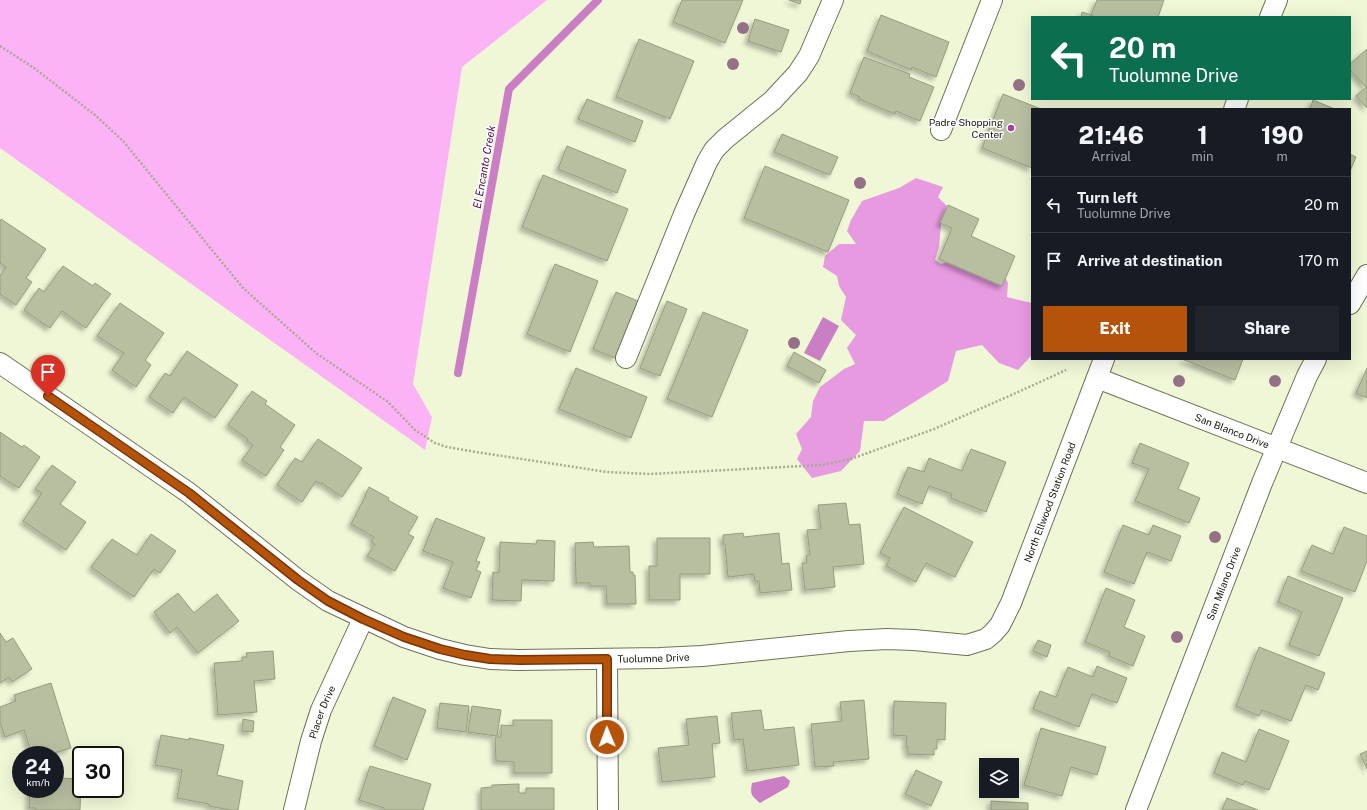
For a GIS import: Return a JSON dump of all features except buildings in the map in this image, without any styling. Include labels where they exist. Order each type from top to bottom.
[{"type":"street","points":[[626,358],[684,214],[707,162],[714,150],[725,139],[772,101],[798,73],[809,56],[833,0]]},
{"type":"street","points":[[941,130],[992,0]]},
{"type":"street","points":[[1270,16],[1277,0]]},
{"type":"street","points":[[1351,302],[1367,275]]},
{"type":"street","name":"North Ellwood Station Road","points":[[986,639],[1000,625],[1008,609],[1104,360]]},
{"type":"street","name":"San Milano Drive","points":[[1136,810],[1262,483],[1307,376],[1315,360]]},
{"type":"street","name":"Tuolumne Drive","points":[[0,363],[189,493],[298,580],[328,601],[363,619],[404,637],[440,649],[490,659],[607,659],[702,656],[865,640],[914,640],[967,645],[975,644],[986,639]]},
{"type":"street","name":"San Blanco Drive","points":[[1097,378],[1367,483]]},
{"type":"street","name":"Placer Drive","points":[[294,810],[311,741],[321,710],[363,619]]},
{"type":"street","points":[[607,659],[608,810]]},
{"type":"path","points":[[0,46],[34,68],[95,115],[123,141],[243,288],[316,353],[388,402],[415,430],[435,443],[447,447],[607,472],[650,474],[822,465],[851,459],[934,429],[1066,370]]},
{"type":"shaded area","points":[[0,0],[547,0],[462,67],[413,384],[432,417],[425,450],[0,148]]},
{"type":"shaded area","points":[[916,178],[943,187],[938,197],[947,206],[941,225],[939,247],[935,260],[941,264],[960,258],[1001,269],[1008,283],[1007,297],[1031,303],[1031,356],[1018,370],[999,363],[982,345],[956,351],[948,381],[884,421],[864,421],[860,451],[841,471],[812,478],[797,459],[802,449],[796,434],[811,417],[813,401],[820,387],[844,369],[855,364],[847,348],[856,335],[841,320],[846,297],[839,286],[837,276],[823,267],[825,256],[839,244],[856,244],[847,231],[851,220],[862,201],[899,188]]},
{"type":"shaded area","points":[[823,317],[839,326],[820,361],[804,353]]},
{"type":"shaded area","points":[[784,776],[790,781],[788,787],[760,803],[753,796],[751,792],[752,783]]},
{"type":"waterway","name":"El Encanto Creek","points":[[458,373],[509,89],[598,0]]},
{"type":"place","name":"Padre Shopping Center","points":[[1011,128]]},
{"type":"route","points":[[48,396],[189,493],[216,513],[298,580],[328,601],[363,619],[404,637],[440,649],[465,655],[490,659],[520,660],[607,659],[607,737]]}]
